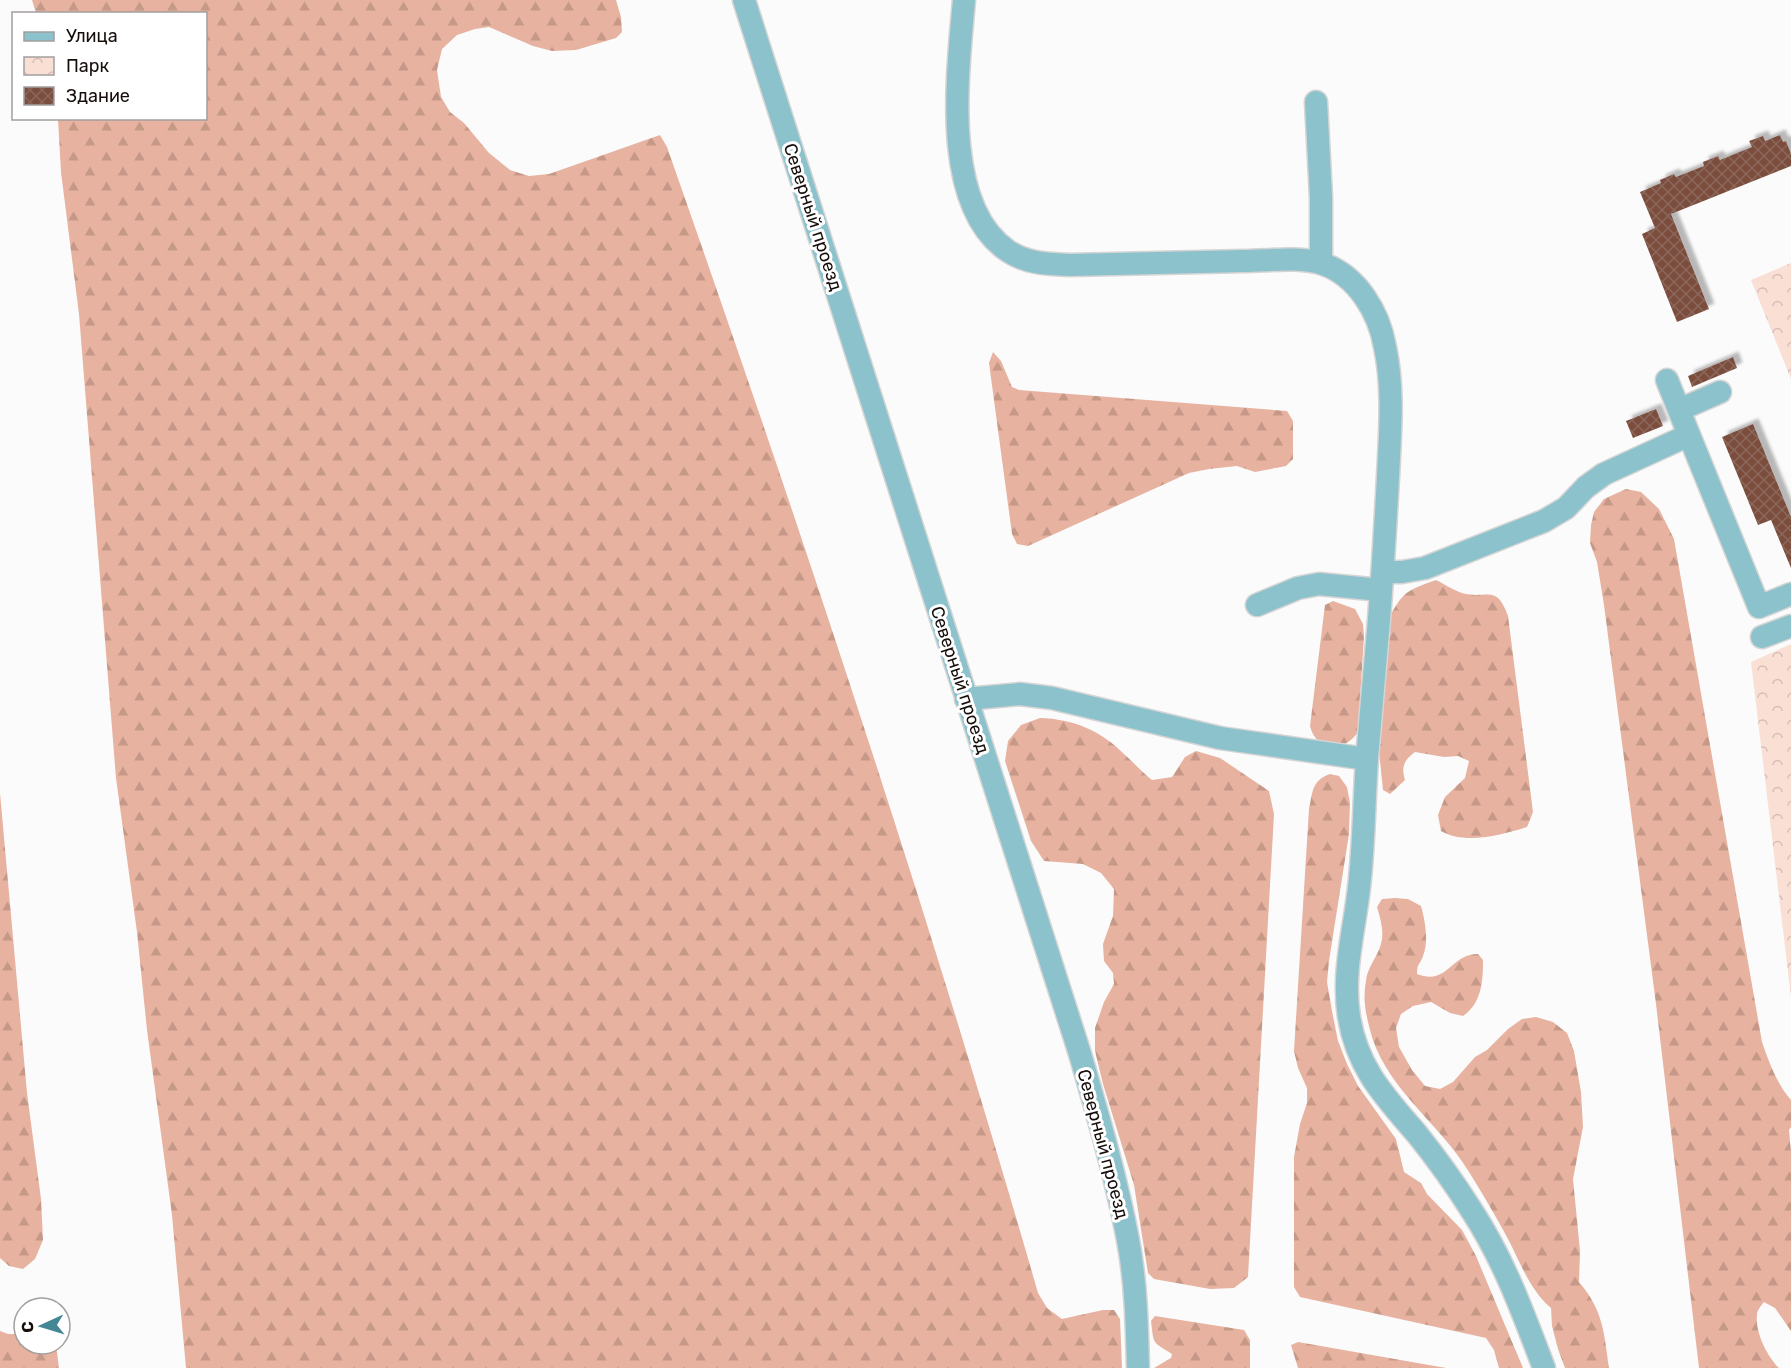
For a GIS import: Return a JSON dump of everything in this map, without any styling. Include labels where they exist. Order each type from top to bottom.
[{"type":"street","name":"Северный проезд","points":[[744,0],[1080,1054],[1117,1186],[1128,1243],[1135,1299],[1138,1368]]},
{"type":"street","points":[[964,0],[957,114],[960,152],[966,183],[978,216],[993,238],[1010,252],[1037,264],[1283,260],[1321,263],[1335,270],[1353,284],[1363,295],[1379,323],[1386,348],[1391,431],[1359,890],[1346,975],[1349,1020],[1356,1046],[1367,1072],[1382,1095],[1448,1175],[1494,1249],[1519,1301],[1544,1368]]},
{"type":"street","points":[[1317,102],[1321,263]]},
{"type":"street","points":[[1666,380],[1760,607],[1776,632]]},
{"type":"street","points":[[1679,410],[1720,392]]},
{"type":"street","points":[[1257,605],[1298,588],[1319,584],[1382,581],[1402,572],[1425,568],[1544,521],[1566,508],[1604,474],[1689,435]]},
{"type":"street","points":[[1760,607],[1791,594]]},
{"type":"street","points":[[966,699],[1020,694],[1052,698],[1220,738],[1367,759]]},
{"type":"green space","points":[[32,0],[616,0],[622,32],[616,38],[576,50],[552,51],[533,46],[489,27],[457,35],[442,49],[437,70],[441,97],[450,112],[464,123],[489,153],[510,170],[529,176],[549,174],[660,135],[667,147],[861,717],[952,1004],[1038,1293],[1047,1308],[1062,1319],[1103,1310],[1114,1310],[1120,1319],[1122,1368],[186,1368],[172,1215],[116,778],[79,314],[61,172],[58,120],[207,120],[207,12],[36,12]]},
{"type":"green space","points":[[1791,263],[1791,379],[1751,280]]},
{"type":"green space","points":[[993,352],[1001,361],[1012,387],[1019,390],[1287,411],[1293,421],[1293,459],[1286,466],[1255,472],[1237,466],[1189,473],[1028,546],[1017,544],[1012,534],[989,363]]},
{"type":"green space","points":[[1626,489],[1641,492],[1659,509],[1674,539],[1762,1042],[1770,1065],[1791,1100],[1789,1130],[1791,1331],[1775,1308],[1764,1302],[1757,1315],[1758,1329],[1763,1343],[1779,1368],[1699,1368],[1656,1004],[1604,605],[1597,562],[1590,543],[1594,512],[1604,499]]},
{"type":"green space","points":[[1436,580],[1462,593],[1495,596],[1504,606],[1508,616],[1533,812],[1527,827],[1472,838],[1441,831],[1438,815],[1445,797],[1465,778],[1469,761],[1458,756],[1444,757],[1415,752],[1404,764],[1405,780],[1390,794],[1383,790],[1379,751],[1390,616],[1408,592]]},
{"type":"green space","points":[[1333,601],[1355,609],[1363,624],[1364,636],[1358,732],[1352,739],[1339,746],[1324,745],[1318,741],[1310,726],[1325,605]]},
{"type":"green space","points":[[1791,644],[1791,997],[1751,662]]},
{"type":"green space","points":[[1040,718],[1064,721],[1096,732],[1152,780],[1172,777],[1185,757],[1196,751],[1220,758],[1269,791],[1274,814],[1248,1277],[1234,1288],[1210,1289],[1154,1279],[1148,1273],[1134,1185],[1095,1051],[1095,1028],[1104,1002],[1114,984],[1113,973],[1104,961],[1103,944],[1113,916],[1114,889],[1101,873],[1083,864],[1044,861],[1031,841],[1005,761],[1008,741],[1021,725]]},
{"type":"green space","points":[[1330,774],[1339,776],[1347,787],[1350,803],[1349,834],[1327,982],[1338,1041],[1358,1086],[1396,1139],[1404,1172],[1421,1183],[1427,1194],[1462,1230],[1476,1256],[1523,1368],[1499,1368],[1494,1350],[1486,1338],[1300,1297],[1294,1287],[1294,1157],[1300,1124],[1307,1103],[1307,1088],[1298,1068],[1294,1051],[1309,809],[1316,784]]},
{"type":"green space","points":[[0,793],[27,1093],[41,1199],[43,1240],[35,1259],[23,1269],[9,1266],[0,1258]]},
{"type":"green space","points":[[1382,899],[1408,899],[1421,906],[1426,944],[1417,974],[1427,977],[1436,976],[1469,955],[1478,954],[1483,960],[1482,984],[1478,998],[1463,1016],[1450,1013],[1431,1002],[1413,1006],[1401,1014],[1396,1028],[1399,1047],[1412,1070],[1425,1086],[1440,1089],[1453,1082],[1475,1057],[1487,1050],[1522,1019],[1536,1017],[1553,1022],[1567,1033],[1574,1051],[1581,1092],[1583,1127],[1573,1179],[1580,1251],[1579,1282],[1598,1312],[1604,1332],[1609,1368],[1565,1368],[1552,1326],[1551,1308],[1532,1285],[1484,1197],[1457,1154],[1398,1085],[1376,1047],[1366,1015],[1365,987],[1368,972],[1382,937],[1377,907]]},
{"type":"green space","points":[[1155,1316],[1244,1330],[1250,1340],[1250,1368],[1154,1368],[1171,1358],[1172,1354],[1155,1342],[1151,1321]]},
{"type":"green space","points":[[0,1331],[12,1334],[12,1356],[58,1356],[59,1368],[0,1368]]},
{"type":"green space","points":[[1298,1342],[1446,1368],[1298,1368],[1291,1345]]},
{"type":"building","points":[[1780,135],[1783,142],[1786,141],[1791,154],[1791,166],[1671,214],[1709,309],[1677,322],[1642,234],[1655,228],[1640,192],[1661,183],[1660,180],[1674,174],[1676,177],[1704,166],[1703,162],[1718,156],[1720,160],[1752,147],[1749,141],[1763,136],[1765,141]]},
{"type":"building","points":[[1733,357],[1737,368],[1692,387],[1688,376]]},
{"type":"building","points":[[1656,409],[1663,426],[1633,438],[1626,421]]},
{"type":"building","points":[[1753,424],[1791,517],[1791,568],[1771,520],[1758,525],[1722,437]]}]
